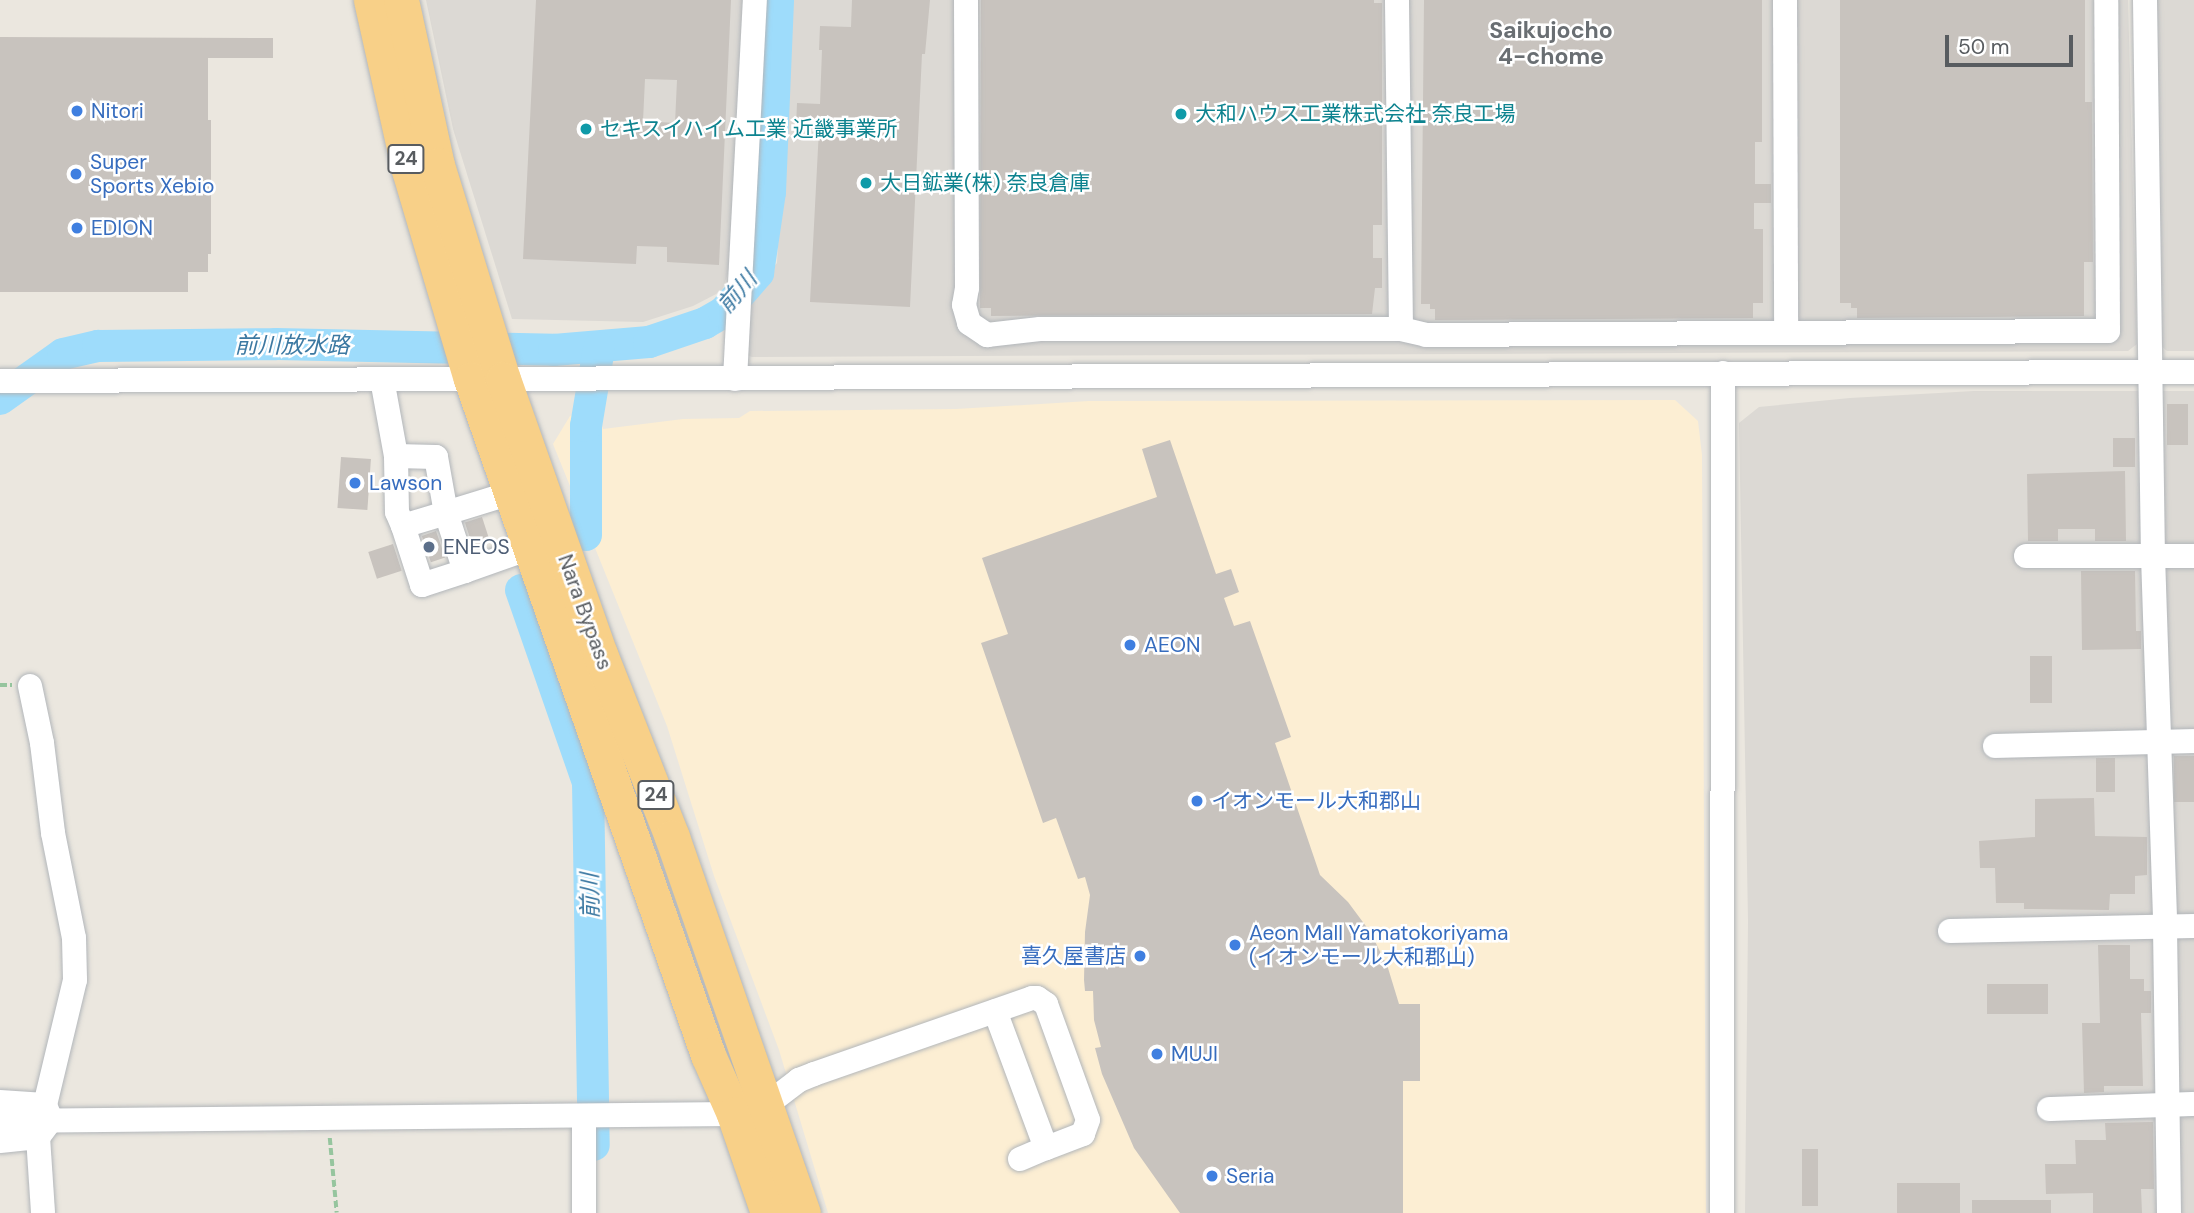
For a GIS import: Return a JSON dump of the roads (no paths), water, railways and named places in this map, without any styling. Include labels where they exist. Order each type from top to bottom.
[{"type":"highway","name":"Nara Bypass","points":[[371,0],[409,170],[431,251],[467,313]]},
{"type":"highway","name":"Nara Bypass","points":[[401,0],[467,313],[484,367],[672,837],[750,1110],[768,1213]]},
{"type":"highway","name":"Nara Bypass","points":[[484,367],[511,493],[704,1042],[750,1110],[803,1213]]},
{"type":"street","points":[[734,379],[755,0]]},
{"type":"street","points":[[966,0],[967,288],[964,305],[966,317],[974,328],[987,334],[1040,329],[1401,329],[1426,334],[2108,331],[2106,0]]},
{"type":"street","points":[[1397,0],[1401,329]]},
{"type":"street","points":[[1785,0],[1786,332]]},
{"type":"street","points":[[2145,0],[2153,556],[2165,927],[2169,1213]]},
{"type":"street","points":[[0,381],[382,379],[484,367],[734,379],[2194,372]]},
{"type":"street","points":[[1722,1213],[1723,373]]},
{"type":"street","points":[[382,379],[396,456],[397,512],[422,585],[530,548]]},
{"type":"street","points":[[396,456],[436,457],[446,513],[465,571]]},
{"type":"street","points":[[403,526],[511,493]]},
{"type":"street","points":[[2026,556],[2194,556]]},
{"type":"street","points":[[30,685],[42,743],[52,832],[74,938],[75,980],[45,1121],[43,1213]]},
{"type":"street","points":[[1995,746],[2194,741]]},
{"type":"street","points":[[1950,931],[2194,926]]},
{"type":"street","points":[[0,1121],[594,1116],[750,1110],[799,1080],[814,1074],[1032,998],[1046,1004],[1088,1125],[1083,1134],[1020,1159]]},
{"type":"street","points":[[995,1011],[1046,1148]]},
{"type":"street","points":[[0,1102],[45,1121]]},
{"type":"street","points":[[2049,1109],[2194,1104]]},
{"type":"street","points":[[584,1213],[594,1116]]},
{"type":"street","points":[[0,1141],[45,1121]]},
{"type":"waterway","name":"前川放水路","points":[[0,399],[63,354],[98,346],[276,344],[554,350],[649,342],[705,323],[724,312],[758,273],[770,192],[778,0]]},
{"type":"waterway","name":"前川","points":[[586,535],[586,426],[599,348]]},
{"type":"waterway","name":"前川","points":[[521,590],[588,782],[594,1145]]},
{"type":"place","name":"Nitori","points":[[77,111]]},
{"type":"place","name":"大和ハウス工業株式会社 奈良工場","points":[[1181,114]]},
{"type":"place","name":"セキスイハイム工業 近畿事業所","points":[[586,129]]},
{"type":"place","name":"Super Sports Xebio","points":[[76,174]]},
{"type":"place","name":"大日鉱業(株) 奈良倉庫","points":[[866,183]]},
{"type":"place","name":"EDION","points":[[77,228]]},
{"type":"place","name":"Lawson","points":[[355,483]]},
{"type":"place","name":"ENEOS","points":[[429,547]]},
{"type":"place","name":"AEON","points":[[1130,645]]},
{"type":"place","name":"イオンモール大和郡山","points":[[1197,801]]},
{"type":"place","name":"Aeon Mall Yamatokoriyama (イオンモール大和郡山)","points":[[1235,945]]},
{"type":"place","name":"喜久屋書店","points":[[1140,956]]},
{"type":"place","name":"MUJI","points":[[1157,1054]]},
{"type":"place","name":"Seria","points":[[1212,1176]]},
{"type":"district","name":"Saikujocho 4-chome","points":[[1551,43]]}]
